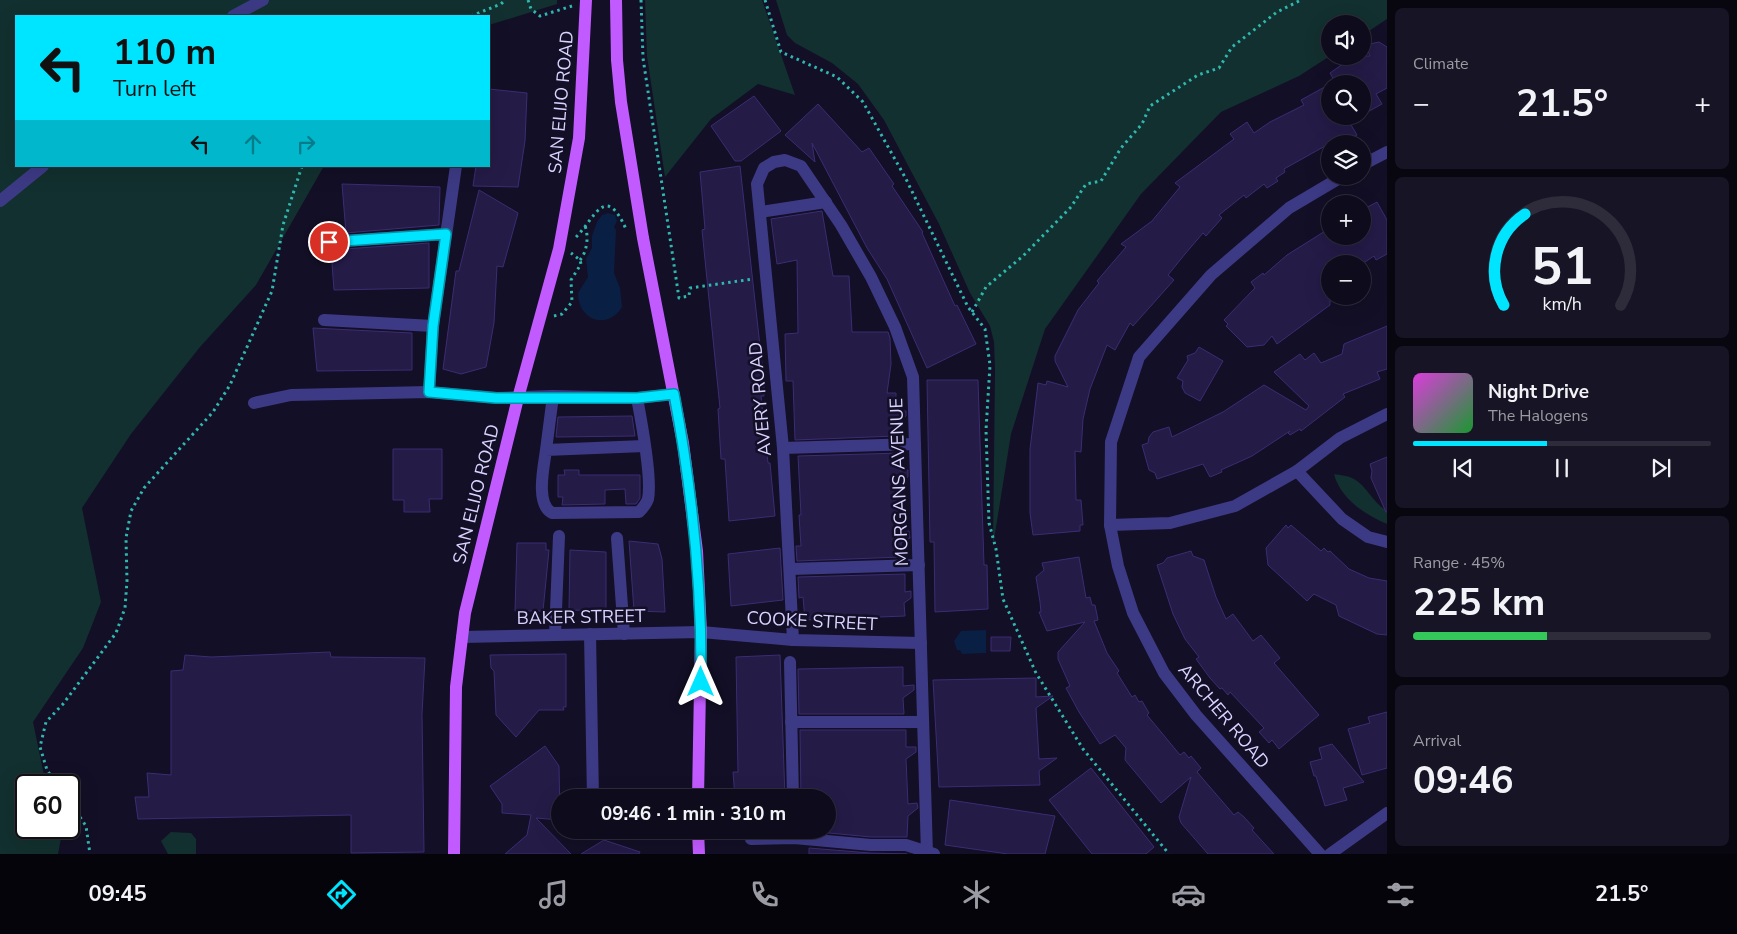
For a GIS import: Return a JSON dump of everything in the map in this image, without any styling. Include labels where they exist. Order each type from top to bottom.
[{"type":"main road","name":"SAN ELIJO ROAD","points":[[454,854],[456,687],[462,637],[475,568],[518,398],[561,240],[579,138],[586,0]]},
{"type":"main road","points":[[616,0],[616,60],[621,102],[643,238],[683,444],[697,551],[701,632],[698,789]]},
{"type":"main road","points":[[698,839],[699,854]]},
{"type":"street","points":[[235,15],[263,0]]},
{"type":"street","points":[[1371,160],[1387,152]]},
{"type":"street","name":"MORGANS AVENUE","points":[[774,162],[785,160],[801,166],[826,202],[870,277],[895,327],[908,360],[912,377],[929,854]]},
{"type":"street","name":"AVERY ROAD","points":[[774,162],[764,168],[758,179],[783,448],[793,640]]},
{"type":"street","points":[[0,201],[42,167]]},
{"type":"street","points":[[429,392],[433,326],[456,167]]},
{"type":"street","name":"ARCHER ROAD","points":[[1320,854],[1196,714],[1164,673],[1133,613],[1118,566],[1110,525],[1111,442],[1140,357],[1211,275],[1288,208],[1328,185]]},
{"type":"street","points":[[760,212],[826,202]]},
{"type":"street","points":[[329,242],[446,234]]},
{"type":"street","points":[[324,320],[433,326]]},
{"type":"street","points":[[254,403],[291,395],[429,392],[518,398],[552,396],[637,398],[674,394]]},
{"type":"street","points":[[552,396],[542,501],[546,510],[552,513],[639,512],[646,506],[648,497],[644,446],[637,398]]},
{"type":"street","points":[[1110,525],[1170,523],[1235,506],[1297,471],[1340,438],[1387,414]]},
{"type":"street","points":[[783,448],[915,444]]},
{"type":"street","points":[[546,450],[644,446]]},
{"type":"street","points":[[1297,471],[1342,519],[1368,538],[1387,542]]},
{"type":"street","points":[[555,635],[559,536]]},
{"type":"street","points":[[617,538],[624,634]]},
{"type":"street","points":[[790,569],[919,566]]},
{"type":"street","name":"BAKER STREET","points":[[462,637],[701,632]]},
{"type":"street","name":"COOKE STREET","points":[[701,632],[793,640],[921,643]]},
{"type":"street","points":[[590,634],[593,789]]},
{"type":"street","points":[[790,662],[793,789]]},
{"type":"street","points":[[791,722],[923,722]]},
{"type":"street","points":[[1330,854],[1387,813]]},
{"type":"street","points":[[829,839],[872,845],[906,845],[929,854]]},
{"type":"path","points":[[474,15],[501,4],[505,0]]},
{"type":"path","points":[[528,0],[531,9],[540,16],[586,0]]},
{"type":"path","points":[[641,0],[643,58],[679,298],[689,296],[690,288],[766,277]]},
{"type":"path","points":[[765,0],[781,52],[837,77],[863,102],[906,179],[972,312],[985,329],[990,365],[986,430],[989,523],[996,548],[1003,599],[1036,673],[1083,749],[1169,854]]},
{"type":"path","points":[[972,312],[986,287],[1023,256],[1071,207],[1086,184],[1102,181],[1121,148],[1142,124],[1150,106],[1198,75],[1219,68],[1232,46],[1277,12],[1301,0]]},
{"type":"path","points":[[50,774],[40,747],[46,722],[63,704],[116,632],[125,608],[127,581],[126,538],[131,511],[144,488],[213,412],[230,385],[272,292],[283,225],[302,167]]},
{"type":"path","points":[[574,239],[600,208],[610,207],[621,216],[627,232]]},
{"type":"path","points":[[553,316],[562,314],[572,302],[571,280],[579,269],[580,260],[586,252],[588,232],[585,226]]},
{"type":"path","points":[[570,252],[580,260]]},
{"type":"path","points":[[80,817],[86,826],[90,854]]},
{"type":"green space","points":[[0,0],[557,0],[557,4],[490,25],[490,15],[15,15],[15,167],[323,167],[256,285],[200,347],[131,434],[82,508],[101,602],[83,648],[33,722],[44,774],[15,774],[15,839],[61,839],[58,854],[0,854]]},
{"type":"green space","points":[[645,0],[762,0],[795,95],[758,84],[711,119],[665,177],[647,56]]},
{"type":"green space","points":[[776,0],[1387,0],[1387,19],[1371,30],[1371,15],[1321,15],[1321,62],[1299,76],[1221,112],[1141,194],[1045,329],[1011,434],[993,546],[995,370],[994,342],[990,326],[970,293],[939,224],[884,120],[858,84],[832,63],[795,43],[787,35]]},
{"type":"green space","points":[[1334,474],[1352,478],[1359,482],[1382,508],[1387,510],[1387,524],[1370,516],[1355,505],[1342,491]]},
{"type":"green space","points":[[171,832],[191,833],[196,839],[196,854],[168,854],[161,841]]},
{"type":"water","points":[[608,213],[615,215],[617,221],[614,227],[616,230],[614,273],[620,288],[622,307],[609,319],[601,320],[588,316],[579,302],[578,293],[588,277],[586,259],[592,248],[592,236],[597,222],[602,215]]},
{"type":"water","points":[[986,630],[986,653],[962,654],[960,650],[957,650],[954,641],[961,631]]},
{"type":"building","points":[[1379,42],[1387,47],[1387,88],[1376,94],[1382,104],[1371,110],[1371,75],[1331,75],[1330,73],[1341,65],[1371,65],[1371,44]]},
{"type":"building","points":[[490,89],[527,93],[525,141],[518,187],[473,186],[476,167],[490,167]]},
{"type":"building","points":[[1321,89],[1321,125],[1351,125],[1357,135],[1321,135],[1321,148],[1284,169],[1285,172],[1276,178],[1278,181],[1267,188],[1264,184],[1246,198],[1244,195],[1219,215],[1222,218],[1206,236],[1203,233],[1168,275],[1174,280],[1133,326],[1130,323],[1115,350],[1107,345],[1090,389],[1083,419],[1081,452],[1075,451],[1076,500],[1081,500],[1083,525],[1080,525],[1080,531],[1033,535],[1030,513],[1030,449],[1038,383],[1046,385],[1047,381],[1068,387],[1055,361],[1055,356],[1078,310],[1099,283],[1097,281],[1126,247],[1121,244],[1152,221],[1180,187],[1175,183],[1234,139],[1230,134],[1247,122],[1254,133],[1270,122],[1304,105],[1301,100]]},
{"type":"building","points":[[754,96],[781,131],[741,161],[735,161],[711,126]]},
{"type":"building","points":[[818,104],[862,152],[869,148],[894,184],[892,186],[923,232],[955,306],[957,305],[976,344],[927,368],[887,279],[867,248],[812,143],[815,162],[785,135]]},
{"type":"building","points":[[740,166],[764,382],[764,396],[761,396],[775,516],[729,521],[725,459],[721,459],[718,409],[720,408],[702,230],[705,229],[700,172]]},
{"type":"building","points":[[342,184],[440,187],[439,225],[346,233]]},
{"type":"building","points":[[479,190],[518,213],[503,267],[497,266],[494,323],[486,367],[461,374],[443,369],[456,271],[459,271]]},
{"type":"building","points":[[1377,202],[1387,220],[1387,254],[1376,260],[1374,256],[1371,258],[1371,255],[1321,255],[1321,305],[1330,305],[1277,344],[1272,336],[1264,345],[1247,347],[1226,326],[1228,324],[1224,320],[1255,288],[1251,282],[1263,273],[1264,275],[1287,255],[1321,234],[1321,245],[1371,245],[1371,205]]},
{"type":"building","points":[[822,211],[833,276],[849,276],[852,332],[888,332],[890,338],[891,364],[887,393],[896,393],[896,411],[906,411],[906,416],[896,423],[896,436],[795,440],[793,381],[786,381],[785,334],[798,333],[797,260],[777,264],[771,219]]},
{"type":"building","points":[[429,243],[429,288],[334,290],[331,250]]},
{"type":"building","points":[[1387,326],[1387,369],[1377,372],[1380,379],[1343,394],[1345,397],[1301,431],[1300,429],[1290,435],[1288,433],[1290,431],[1252,456],[1210,477],[1203,464],[1157,479],[1155,473],[1149,470],[1142,445],[1148,443],[1149,437],[1153,432],[1169,427],[1172,437],[1223,412],[1264,385],[1306,410],[1309,406],[1274,372],[1300,354],[1305,360],[1314,353],[1321,363],[1342,354],[1344,344]]},
{"type":"building","points":[[313,328],[412,333],[412,370],[317,371]]},
{"type":"building","points":[[1199,347],[1223,361],[1200,401],[1185,393],[1182,387],[1183,381],[1177,378],[1188,360],[1187,356],[1195,353]]},
{"type":"building","points":[[927,380],[978,380],[984,565],[987,565],[988,609],[935,612],[934,542],[930,542]]},
{"type":"building","points":[[632,416],[635,436],[556,437],[558,417]]},
{"type":"building","points":[[393,449],[442,449],[442,499],[429,499],[430,512],[404,512],[404,500],[393,500]]},
{"type":"building","points":[[901,453],[900,471],[908,470],[908,477],[900,482],[902,532],[909,531],[910,538],[901,543],[902,557],[797,561],[796,546],[801,546],[798,456]]},
{"type":"building","points":[[1387,457],[1386,512],[1371,478],[1370,464]]},
{"type":"building","points":[[564,470],[579,470],[579,475],[640,475],[640,498],[636,504],[626,504],[625,489],[605,490],[605,504],[562,505],[563,497],[558,497],[558,475],[565,475]]},
{"type":"building","points":[[1286,525],[1288,528],[1291,525],[1321,551],[1324,548],[1328,552],[1330,551],[1349,569],[1369,578],[1387,581],[1387,635],[1377,634],[1339,616],[1336,605],[1314,594],[1307,601],[1268,565],[1266,548]]},
{"type":"building","points":[[629,541],[658,544],[662,559],[665,612],[634,611]]},
{"type":"building","points":[[517,543],[546,543],[546,550],[549,550],[543,611],[515,611]]},
{"type":"building","points":[[780,548],[783,600],[731,606],[728,554]]},
{"type":"building","points":[[570,550],[606,552],[606,611],[569,610]]},
{"type":"building","points":[[1191,551],[1193,556],[1204,560],[1216,597],[1226,619],[1233,614],[1253,641],[1261,635],[1280,658],[1274,663],[1319,715],[1279,749],[1272,740],[1269,743],[1259,732],[1264,728],[1230,692],[1228,695],[1210,678],[1196,659],[1199,657],[1185,639],[1173,614],[1157,565],[1163,563],[1167,558]]},
{"type":"building","points":[[1079,557],[1086,598],[1090,597],[1092,605],[1095,605],[1098,620],[1094,621],[1107,653],[1119,671],[1117,673],[1132,697],[1135,695],[1139,702],[1142,701],[1149,713],[1147,715],[1180,755],[1184,752],[1189,758],[1191,756],[1201,768],[1197,772],[1234,815],[1238,812],[1244,817],[1254,828],[1252,830],[1274,854],[1208,854],[1181,823],[1179,817],[1191,777],[1161,803],[1125,760],[1126,748],[1115,735],[1100,744],[1066,688],[1070,686],[1058,659],[1058,652],[1085,622],[1047,631],[1039,612],[1041,612],[1036,577],[1044,570],[1042,563]]},
{"type":"building","points":[[905,574],[905,592],[911,591],[911,598],[904,603],[905,616],[805,620],[803,597],[799,598],[798,577]]},
{"type":"building","points":[[991,637],[1011,637],[1010,651],[991,651]]},
{"type":"building","points":[[330,652],[331,657],[425,658],[422,714],[424,852],[351,853],[351,815],[138,819],[135,797],[149,797],[147,773],[171,775],[171,671],[183,670],[185,655],[211,657]]},
{"type":"building","points":[[566,654],[566,707],[563,707],[564,710],[539,710],[516,737],[496,715],[494,671],[491,668],[490,655]]},
{"type":"building","points":[[780,655],[785,789],[734,789],[733,772],[738,772],[736,657]]},
{"type":"building","points":[[903,667],[903,686],[914,685],[914,690],[903,698],[904,714],[799,714],[798,669]]},
{"type":"building","points":[[1036,678],[1036,697],[1053,696],[1036,708],[1039,759],[1057,758],[1039,771],[1040,785],[939,787],[933,680]]},
{"type":"building","points":[[1387,712],[1387,768],[1362,775],[1348,729],[1370,723],[1368,717]]},
{"type":"building","points":[[800,730],[906,730],[906,747],[916,747],[916,752],[906,759],[908,804],[917,803],[918,808],[908,816],[907,837],[871,837],[836,834],[836,789],[801,789]]},
{"type":"building","points":[[1332,744],[1364,782],[1343,788],[1347,800],[1325,806],[1310,762],[1322,759],[1319,748]]},
{"type":"building","points":[[545,746],[559,766],[559,789],[551,789],[551,819],[536,818],[551,833],[551,839],[556,839],[571,854],[505,854],[527,835],[531,815],[502,813],[502,804],[490,786]]},
{"type":"building","points":[[1091,768],[1154,847],[1146,854],[1092,854],[1049,800]]},
{"type":"building","points":[[950,800],[1055,816],[1045,854],[1008,854],[945,845]]},
{"type":"building","points":[[604,840],[640,852],[639,854],[581,854]]},
{"type":"building","points":[[809,848],[870,853],[907,854],[809,854]]},
{"type":"route","points":[[329,242],[446,234],[433,326],[429,392],[496,398],[552,396],[637,398],[674,394],[683,444],[697,551],[701,632],[701,682]]}]
